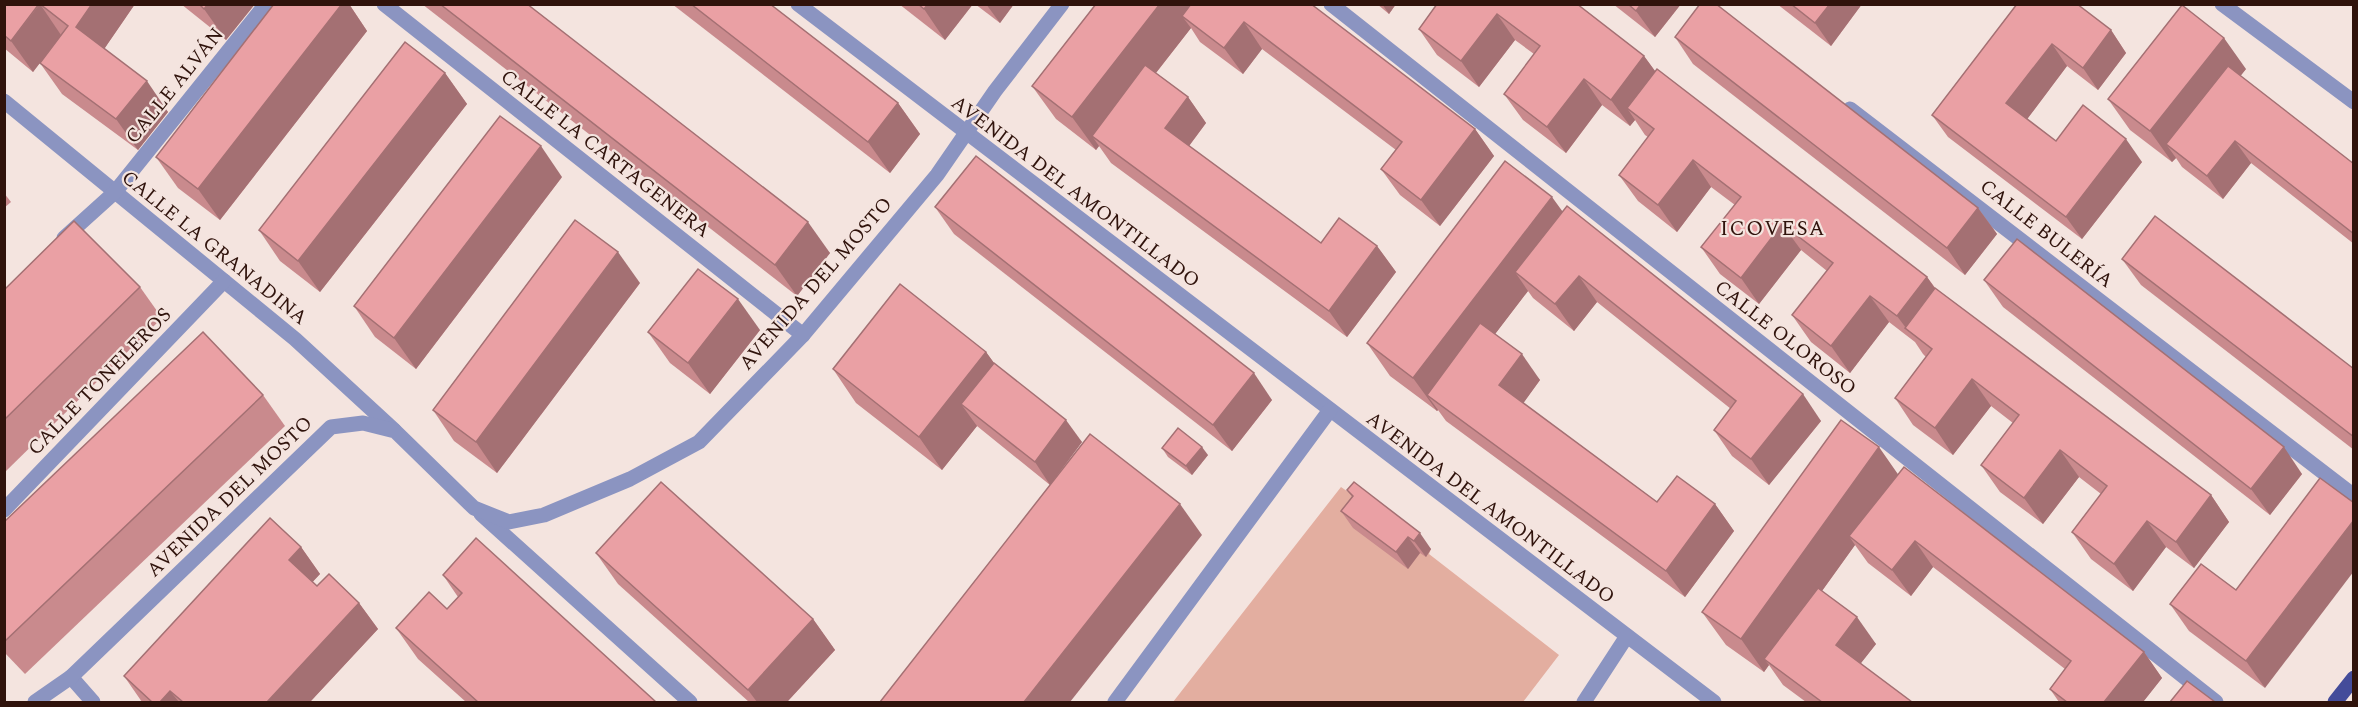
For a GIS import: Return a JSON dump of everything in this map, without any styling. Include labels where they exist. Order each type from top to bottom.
[{"type":"main road","points":[[2335,702],[2354,678]]},
{"type":"street","name":"CALLE ALVÁN","points":[[56,245],[116,192],[266,4]]},
{"type":"street","name":"CALLE LA CARTAGENERA","points":[[384,4],[803,335]]},
{"type":"street","name":"AVENIDA DEL AMONTILLADO","points":[[798,4],[1714,702]]},
{"type":"street","name":"AVENIDA DEL MOSTO","points":[[35,702],[71,677],[331,427],[363,423],[395,431],[474,508],[509,522],[544,515],[630,479],[699,442],[803,335],[937,175],[965,132],[1062,4]]},
{"type":"street","name":"CALLE OLOROSO","points":[[1331,4],[2216,702]]},
{"type":"street","points":[[2222,4],[2354,102]]},
{"type":"street","name":"CALLE BULERÍA","points":[[1837,98],[2354,496]]},
{"type":"street","name":"CALLE LA GRANADINA","points":[[4,101],[296,339],[395,431]]},
{"type":"street","name":"CALLE TONELEROS","points":[[4,510],[224,281]]},
{"type":"street","points":[[1115,702],[1330,410]]},
{"type":"street","points":[[474,508],[690,702]]},
{"type":"street","points":[[1584,702],[1627,636]]},
{"type":"street","points":[[71,677],[93,702]]},
{"type":"shaded area","points":[[1341,487],[1431,549],[1429,554],[1559,655],[1523,702],[1173,702]]},
{"type":"building","points":[[4,4],[39,4],[11,41],[4,35]]},
{"type":"building","points":[[40,4],[92,4],[76,27],[147,81],[116,119],[40,63],[68,26]]},
{"type":"building","points":[[274,4],[342,4],[198,189],[156,157]]},
{"type":"building","points":[[440,4],[527,4],[808,222],[775,265]]},
{"type":"building","points":[[691,4],[770,4],[898,103],[868,142]]},
{"type":"building","points":[[918,4],[928,4],[924,9]]},
{"type":"building","points":[[1096,4],[1160,4],[1072,117],[1032,86]]},
{"type":"building","points":[[1191,4],[1311,4],[1475,129],[1421,200],[1381,169],[1402,142],[1244,22],[1224,48],[1182,16]]},
{"type":"building","points":[[1437,4],[1577,4],[1644,56],[1611,100],[1584,79],[1547,127],[1504,94],[1540,46],[1497,14],[1461,61],[1419,29]]},
{"type":"building","points":[[1628,4],[1641,4],[1636,11]]},
{"type":"building","points":[[1700,4],[1716,4],[1978,208],[1947,248],[1675,37]]},
{"type":"building","points":[[1791,4],[1830,4],[1815,23]]},
{"type":"building","points":[[2017,4],[2077,4],[2111,30],[2083,68],[2052,44],[2006,103],[2056,141],[2083,105],[2126,139],[2066,217],[1932,115]]},
{"type":"building","points":[[2182,5],[2224,38],[2150,131],[2108,99]]},
{"type":"building","points":[[405,42],[445,73],[298,261],[259,230]]},
{"type":"building","points":[[1145,65],[1188,97],[1165,128],[1321,243],[1339,218],[1377,246],[1329,311],[1092,136]]},
{"type":"building","points":[[2228,66],[2354,164],[2354,234],[2235,141],[2207,176],[2166,144]]},
{"type":"building","points":[[1657,69],[1927,277],[1897,316],[1870,296],[1831,346],[1792,315],[1833,263],[1782,224],[1741,278],[1701,247],[1741,197],[1693,160],[1658,205],[1619,175],[1654,129],[1627,108]]},
{"type":"building","points":[[500,116],[541,146],[394,338],[354,306]]},
{"type":"building","points":[[976,156],[1254,373],[1213,425],[935,207]]},
{"type":"building","points":[[1505,161],[1552,197],[1413,378],[1367,343]]},
{"type":"building","points":[[1567,206],[1803,394],[1751,459],[1714,430],[1736,401],[1579,276],[1555,304],[1515,272]]},
{"type":"building","points":[[2155,216],[2354,369],[2354,437],[2122,259]]},
{"type":"building","points":[[575,220],[618,252],[476,442],[433,410]]},
{"type":"building","points":[[74,221],[140,287],[4,420],[4,290]]},
{"type":"building","points":[[2017,239],[2284,447],[2251,489],[1984,280]]},
{"type":"building","points":[[698,269],[738,299],[688,363],[648,332]]},
{"type":"building","points":[[900,284],[986,352],[919,437],[833,369]]},
{"type":"building","points":[[1935,288],[2211,495],[2176,542],[2147,521],[2114,564],[2072,532],[2107,486],[2060,450],[2024,498],[1981,465],[2019,415],[1972,379],[1935,428],[1895,398],[1932,349],[1905,328]]},
{"type":"building","points":[[1480,323],[1522,354],[1499,385],[1657,502],[1677,476],[1715,504],[1666,571],[1427,395]]},
{"type":"building","points":[[203,332],[263,395],[4,642],[4,522]]},
{"type":"building","points":[[994,363],[1066,420],[1035,462],[961,404]]},
{"type":"building","points":[[1841,420],[1879,447],[1741,639],[1702,612]]},
{"type":"building","points":[[1178,428],[1202,447],[1186,466],[1162,448]]},
{"type":"building","points":[[1090,434],[1180,504],[1024,702],[880,702]]},
{"type":"building","points":[[1904,467],[2144,652],[2104,702],[2067,702],[2050,689],[2071,661],[1915,541],[1892,570],[1849,536]]},
{"type":"building","points":[[2320,478],[2354,503],[2354,520],[2246,661],[2170,604],[2201,564],[2236,590]]},
{"type":"building","points":[[661,482],[813,619],[748,690],[596,553]]},
{"type":"building","points":[[1354,482],[1420,533],[1414,541],[1408,537],[1396,552],[1341,511],[1353,496],[1347,490]]},
{"type":"building","points":[[270,518],[301,547],[289,560],[317,586],[329,574],[359,603],[267,702],[183,702],[170,691],[160,702],[152,702],[124,676]]},
{"type":"building","points":[[476,538],[656,702],[478,702],[396,628],[429,592],[447,609],[462,593],[443,575]]},
{"type":"building","points":[[1818,588],[1857,617],[1836,645],[1912,702],[1822,702],[1764,659]]},
{"type":"building","points":[[2187,681],[2215,702],[2170,702]]},
{"type":"district","name":"ICOVESA","points":[[1773,228]]}]
